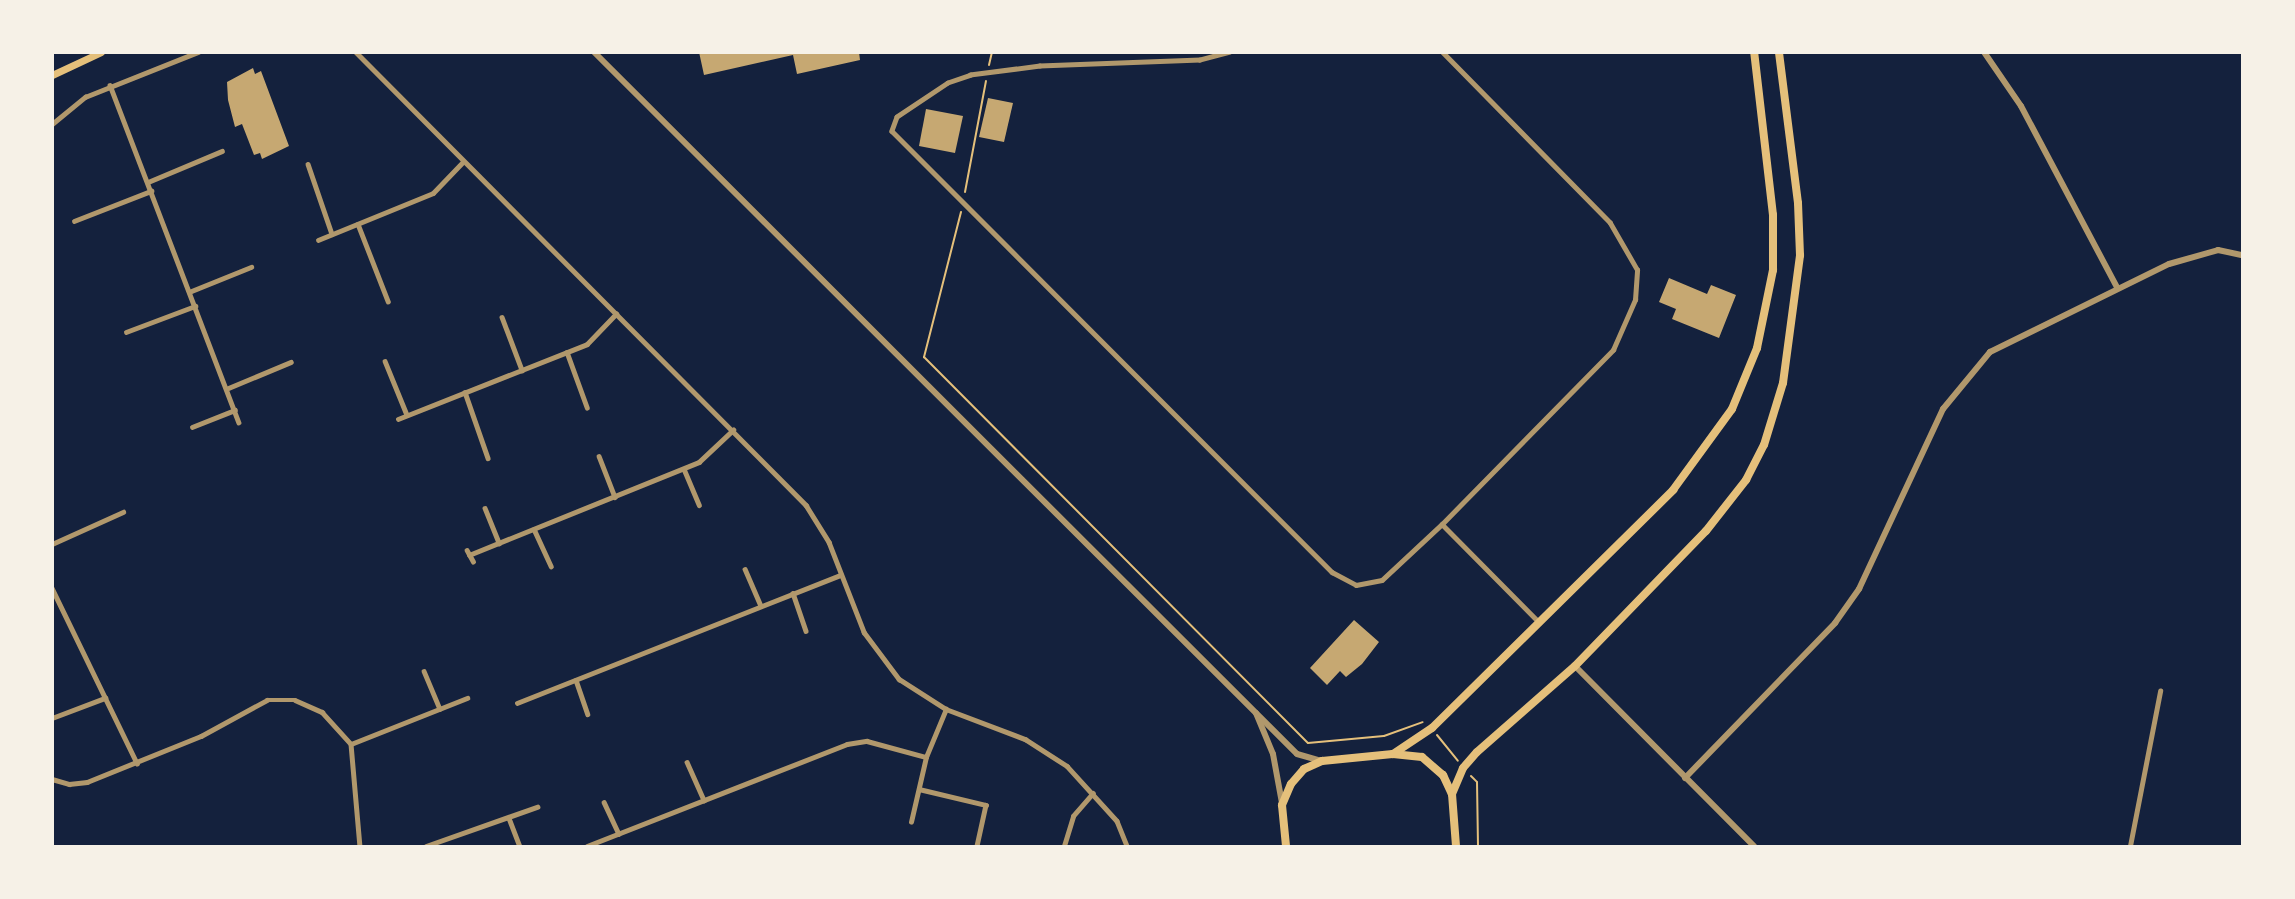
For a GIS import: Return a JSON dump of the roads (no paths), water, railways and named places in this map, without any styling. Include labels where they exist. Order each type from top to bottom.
[{"type":"highway","points":[[1393,754],[1432,728],[1691,469],[1720,430],[1751,368],[1768,311],[1774,244],[1754,52]]},
{"type":"highway","points":[[1456,846],[1452,794],[1463,768],[1477,752],[1575,666],[1719,516],[1746,480],[1773,422],[1796,312],[1800,233],[1779,52]]},
{"type":"highway","points":[[1286,846],[1282,805],[1298,775],[1322,761],[1393,754],[1430,761],[1452,794]]},
{"type":"main road","points":[[52,75],[101,52]]},
{"type":"street","points":[[79,52],[85,60]]},
{"type":"street","points":[[52,124],[85,97],[198,52]]},
{"type":"street","points":[[356,52],[806,505],[830,542],[840,575],[864,632],[882,660],[899,679],[946,709],[1025,739],[1068,766],[1117,821],[1127,846]]},
{"type":"street","points":[[594,52],[1255,709],[1297,754],[1322,761]]},
{"type":"street","points":[[1230,52],[1200,60],[1040,66],[971,75],[948,83],[897,117],[892,131],[1332,572],[1356,585],[1382,580],[1442,524],[1613,350],[1635,300],[1637,270],[1610,223],[1442,52]]},
{"type":"street","points":[[1984,52],[2051,158],[2118,287]]},
{"type":"street","points":[[110,85],[239,422]]},
{"type":"street","points":[[148,182],[222,151]]},
{"type":"street","points":[[318,240],[433,193],[463,162]]},
{"type":"street","points":[[307,164],[332,234]]},
{"type":"street","points":[[74,221],[151,191]]},
{"type":"street","points":[[358,224],[388,301]]},
{"type":"street","points":[[1685,778],[1807,657],[1841,615],[1859,589],[1915,462],[1965,378],[2000,344],[2169,264],[2218,250],[2242,255]]},
{"type":"street","points":[[189,292],[251,267]]},
{"type":"street","points":[[126,332],[195,306]]},
{"type":"street","points":[[398,419],[587,344],[616,314]]},
{"type":"street","points":[[502,317],[522,370]]},
{"type":"street","points":[[567,352],[587,407]]},
{"type":"street","points":[[385,361],[407,415]]},
{"type":"street","points":[[226,388],[291,362]]},
{"type":"street","points":[[465,392],[488,458]]},
{"type":"street","points":[[192,427],[234,410]]},
{"type":"street","points":[[472,561],[468,553],[699,462],[733,430]]},
{"type":"street","points":[[599,457],[614,497]]},
{"type":"street","points":[[684,468],[699,505]]},
{"type":"street","points":[[485,508],[499,543]]},
{"type":"street","points":[[52,544],[123,512]]},
{"type":"street","points":[[1442,524],[1538,621]]},
{"type":"street","points":[[534,529],[551,566]]},
{"type":"street","points":[[746,569],[761,606]]},
{"type":"street","points":[[517,703],[840,575]]},
{"type":"street","points":[[52,588],[137,763]]},
{"type":"street","points":[[793,593],[806,631]]},
{"type":"street","points":[[1575,666],[1754,846]]},
{"type":"street","points":[[424,671],[440,709]]},
{"type":"street","points":[[576,680],[588,714]]},
{"type":"street","points":[[2130,846],[2160,691]]},
{"type":"street","points":[[52,718],[105,698]]},
{"type":"street","points":[[351,744],[467,698]]},
{"type":"street","points":[[52,779],[69,784],[87,782],[201,736],[267,700],[281,699],[322,712],[351,744],[360,846]]},
{"type":"street","points":[[911,822],[926,757],[946,709]]},
{"type":"street","points":[[1255,709],[1273,754],[1282,805]]},
{"type":"street","points":[[586,846],[857,742],[867,741],[926,757]]},
{"type":"street","points":[[687,762],[704,800]]},
{"type":"street","points":[[919,789],[986,805],[977,846]]},
{"type":"street","points":[[1064,846],[1073,816],[1093,793]]},
{"type":"street","points":[[604,802],[619,834]]},
{"type":"street","points":[[426,846],[537,807]]},
{"type":"street","points":[[509,818],[520,846]]}]
